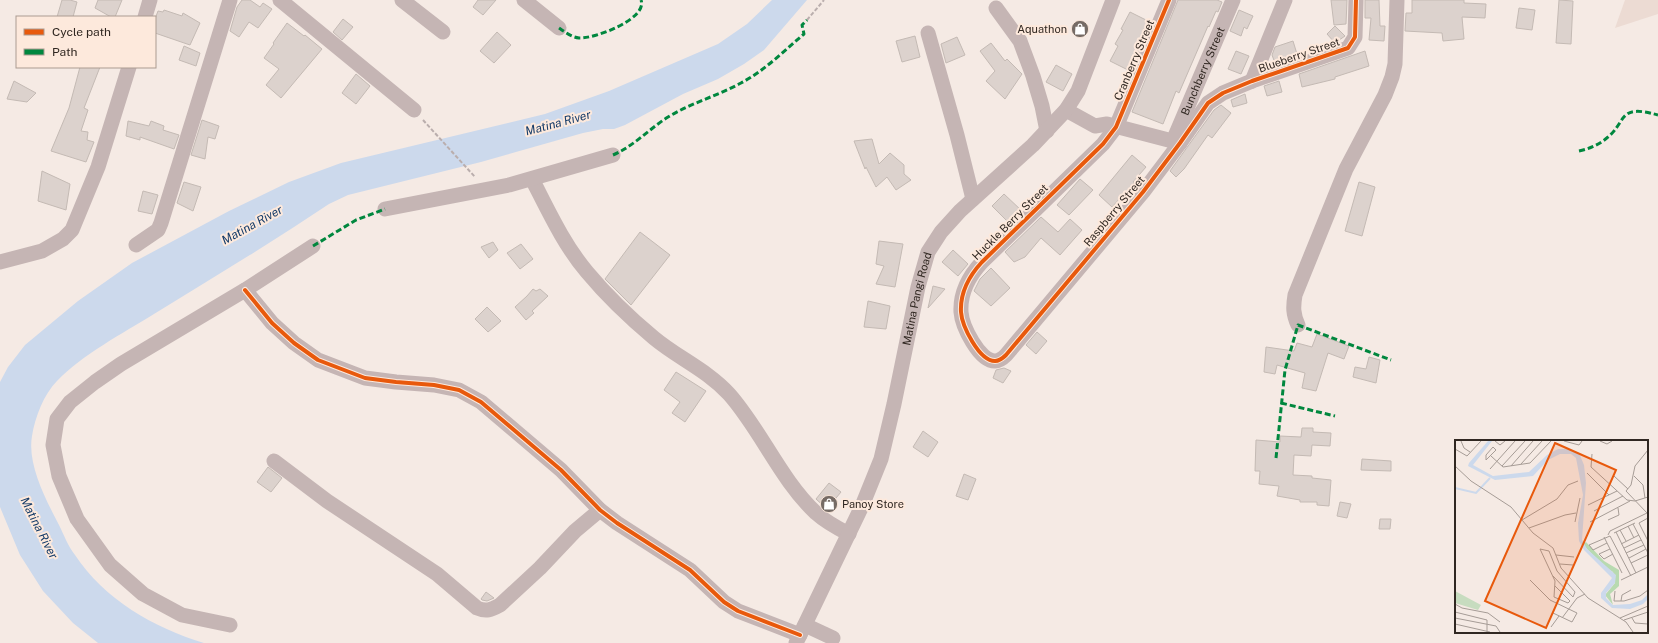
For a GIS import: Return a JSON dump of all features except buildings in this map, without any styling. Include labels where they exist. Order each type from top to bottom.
[{"type":"street","points":[[145,16],[150,0]]},
{"type":"street","points":[[136,245],[158,230],[161,223],[230,0]]},
{"type":"street","points":[[280,0],[419,115]]},
{"type":"street","points":[[402,0],[442,32]]},
{"type":"street","points":[[524,0],[559,28]]},
{"type":"street","name":"Matina Pangi Road","points":[[800,634],[874,481],[881,459],[894,404],[908,330],[928,252],[941,232],[973,199],[1047,131],[1069,106],[1080,84],[1113,0]]},
{"type":"street","name":"Cranberry Street","points":[[1111,125],[1169,0]]},
{"type":"street","name":"Bunchberry Street","points":[[1176,142],[1193,93],[1233,0]]},
{"type":"street","points":[[1252,81],[1285,0]]},
{"type":"street","name":"Blueberry Street","points":[[1252,81],[1344,50],[1351,45],[1355,37],[1356,0]]},
{"type":"street","points":[[1298,325],[1294,316],[1293,306],[1296,295],[1346,169],[1392,78],[1395,64],[1397,0]]},
{"type":"street","points":[[996,8],[1020,41],[1042,106],[1047,131]]},
{"type":"street","points":[[928,33],[957,135],[973,199]]},
{"type":"street","points":[[0,262],[42,251],[63,239],[72,230],[98,167],[129,68]]},
{"type":"street","name":"Raspberry Street","points":[[994,361],[999,360],[1006,355],[1127,211],[1176,142],[1208,103],[1223,93],[1252,81]]},
{"type":"street","points":[[1193,93],[1208,103]]},
{"type":"street","points":[[1069,106],[1100,116],[1111,125],[1176,142]]},
{"type":"street","name":"Huckle Berry Street","points":[[994,361],[986,357],[980,351],[965,326],[961,312],[962,300],[968,281],[982,262],[1103,144],[1111,125]]},
{"type":"street","points":[[385,209],[487,190],[532,179],[613,155]]},
{"type":"street","points":[[532,179],[560,232],[587,272],[638,325],[659,342],[713,378],[743,411],[787,478],[803,499],[816,513],[832,525],[849,534]]},
{"type":"street","points":[[230,625],[182,614],[143,594],[110,565],[77,519],[59,476],[53,446],[58,420],[70,402],[121,364],[245,290],[312,246]]},
{"type":"street","points":[[245,290],[272,323],[294,343],[318,360],[365,378],[434,385],[459,390],[481,402],[561,470],[600,510],[617,523],[690,570],[714,594],[738,611],[800,634],[833,638]]},
{"type":"street","points":[[274,460],[333,505],[437,574],[466,600],[477,608],[485,611],[492,610],[500,605],[540,568],[575,531],[600,510]]},
{"type":"path","points":[[807,20],[824,0]]},
{"type":"path","points":[[419,115],[478,180]]},
{"type":"shaded area","points":[[1625,0],[1658,0],[1658,14],[1615,28]]},
{"type":"water","name":"Matina River","points":[[772,0],[807,0],[764,50],[718,79],[683,94],[625,125],[614,129],[603,129],[583,133],[481,162],[348,195],[329,204],[242,260],[103,345],[67,371],[52,386],[44,399],[35,421],[31,447],[35,470],[43,493],[70,548],[87,571],[115,598],[149,620],[185,637],[204,643],[98,643],[73,623],[43,591],[20,555],[0,507],[0,382],[8,367],[25,345],[78,301],[132,263],[229,211],[289,182],[341,163],[545,114],[609,91],[718,44],[747,24]]},
{"type":"marked path","points":[[559,28],[579,38],[596,35],[628,21],[641,7],[641,0]]},
{"type":"marked path","points":[[613,155],[628,147],[668,117],[732,88],[758,73],[804,34],[802,25],[807,20]]},
{"type":"marked path","points":[[1579,151],[1592,147],[1603,141],[1617,128],[1624,117],[1629,113],[1635,111],[1658,115]]},
{"type":"marked path","points":[[313,246],[356,220],[385,209]]},
{"type":"marked path","points":[[1276,458],[1285,370],[1298,325],[1391,360]]},
{"type":"marked path","points":[[1281,403],[1335,416]]},
{"type":"cycle path","points":[[1169,0],[1116,127],[1103,144],[982,262],[969,279],[962,298],[962,318],[964,326],[972,342],[977,349],[989,359],[995,361],[1006,355],[1143,192],[1208,103],[1223,93],[1252,81],[1348,48],[1355,37],[1356,0]]},
{"type":"cycle path","points":[[245,290],[272,323],[294,343],[318,360],[365,378],[434,385],[459,390],[481,402],[561,470],[600,510],[617,523],[690,570],[724,602],[738,611],[800,635]]},
{"type":"place","name":"Aquathon","points":[[1080,29]]},
{"type":"place","name":"Panoy Store","points":[[829,504]]}]
